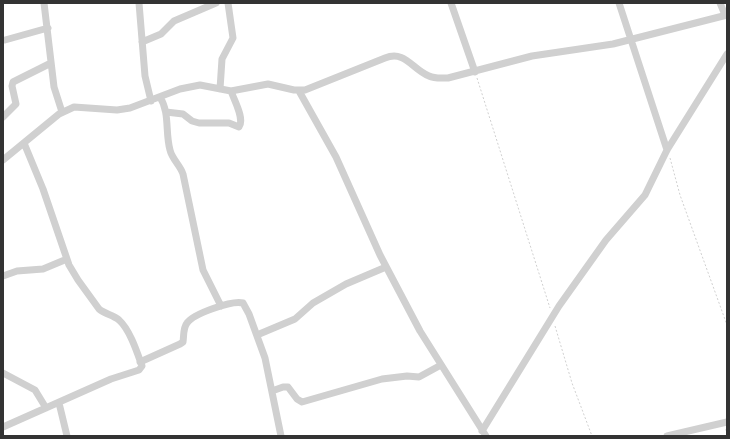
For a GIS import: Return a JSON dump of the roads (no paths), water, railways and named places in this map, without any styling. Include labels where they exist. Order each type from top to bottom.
[{"type":"street","points":[[44,3],[56,94],[62,112]]},
{"type":"street","points":[[139,3],[144,76],[151,101]]},
{"type":"street","points":[[142,42],[161,34],[174,21],[216,3]]},
{"type":"street","points":[[220,89],[222,58],[234,38],[228,3]]},
{"type":"street","points":[[451,3],[475,72]]},
{"type":"street","points":[[619,3],[667,150]]},
{"type":"street","points":[[3,160],[62,112],[78,107],[124,109],[151,101],[180,89],[200,85],[231,91],[268,84],[299,91],[312,89],[395,55],[407,60],[427,76],[448,78],[532,56],[592,48],[631,40],[726,15],[720,3]]},
{"type":"street","points":[[5,40],[48,28]]},
{"type":"street","points":[[299,91],[336,157],[386,267],[420,331],[484,434],[553,317],[606,240],[642,199],[667,150],[727,54]]},
{"type":"street","points":[[3,117],[16,104],[12,86],[13,82],[51,63]]},
{"type":"street","points":[[166,112],[183,114],[199,124],[226,123],[239,127],[241,124],[240,118],[231,91]]},
{"type":"street","points":[[160,97],[166,112],[167,140],[173,157],[182,170],[203,270],[221,306]]},
{"type":"street","points":[[3,427],[120,376],[140,370],[142,366],[124,326],[118,320],[99,309],[78,280],[67,259],[43,189],[24,143]]},
{"type":"street","points":[[3,276],[18,271],[43,269],[67,259]]},
{"type":"street","points":[[257,335],[295,319],[313,304],[346,284],[386,267]]},
{"type":"street","points":[[140,362],[183,342],[184,328],[191,318],[221,306],[235,302],[243,303],[257,335],[272,391],[280,436]]},
{"type":"street","points":[[272,391],[288,387],[297,399],[302,402],[377,379],[407,376],[419,377],[441,365]]},
{"type":"street","points":[[3,373],[35,390],[46,408]]},
{"type":"street","points":[[59,403],[67,436]]},
{"type":"street","points":[[667,436],[727,422]]}]
